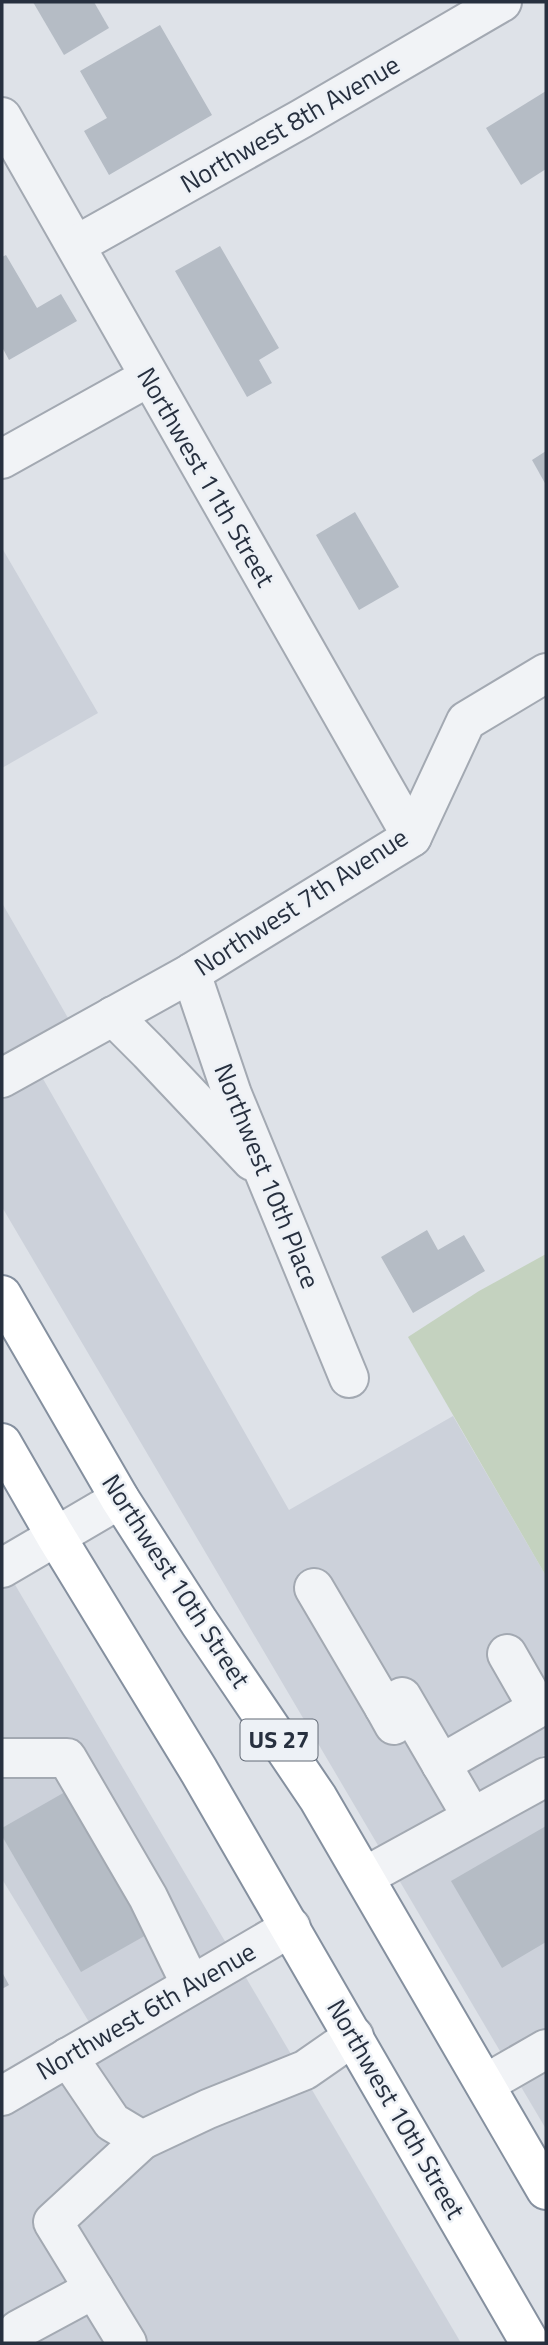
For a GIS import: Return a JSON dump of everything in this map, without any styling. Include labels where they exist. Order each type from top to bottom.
[{"type":"highway","name":"Northwest 10th Street","points":[[2,1295],[120,1499],[318,1798],[366,1876],[546,2190]]},
{"type":"highway","name":"Northwest 10th Street","points":[[2,1443],[291,1927],[530,2343]]},
{"type":"street","name":"Northwest 8th Avenue","points":[[76,245],[502,2]]},
{"type":"street","name":"Northwest 11th Street","points":[[2,117],[412,836]]},
{"type":"street","points":[[2,459],[149,377]]},
{"type":"street","name":"Northwest 7th Avenue","points":[[2,1078],[191,973],[412,836],[466,722],[546,673]]},
{"type":"street","name":"Northwest 10th Place","points":[[191,973],[232,1094],[349,1378]]},
{"type":"street","points":[[113,1016],[265,1175]]},
{"type":"street","points":[[2,1568],[120,1499]]},
{"type":"street","points":[[314,1588],[411,1737],[472,1817]]},
{"type":"street","points":[[411,1737],[538,1708],[507,1654]]},
{"type":"street","points":[[2,1758],[67,1758],[148,1897],[191,1985]]},
{"type":"street","points":[[366,1876],[546,1777]]},
{"type":"street","name":"Northwest 6th Avenue","points":[[2,2096],[291,1927]]},
{"type":"street","points":[[127,2343],[53,2222],[142,2140],[208,2109],[304,2070],[354,2036]]},
{"type":"street","points":[[485,2084],[546,2049]]},
{"type":"street","points":[[68,2057],[111,2122],[142,2140]]},
{"type":"street","points":[[10,2343],[18,2330],[94,2288]]},
{"type":"shaded area","points":[[2,548],[98,713],[2,768]]},
{"type":"shaded area","points":[[2,903],[68,1018],[2,1055]]},
{"type":"shaded area","points":[[42,1077],[289,1510],[453,1416],[546,1576],[546,1754],[379,1847],[2,1207],[2,1100]]},
{"type":"shaded area","points":[[14,1583],[226,1943],[89,2022],[2,1879],[2,1590]]},
{"type":"shaded area","points":[[546,1798],[546,2129],[399,1880]]},
{"type":"shaded area","points":[[245,1976],[461,2343],[2,2343],[2,2118]]},
{"type":"green space","points":[[546,1254],[546,1576],[408,1337],[479,1291]]},
{"type":"building","points":[[33,2],[94,2],[109,28],[64,55]]},
{"type":"building","points":[[160,25],[212,115],[109,175],[84,131],[107,118],[80,71]]},
{"type":"building","points":[[546,91],[546,169],[521,185],[486,128]]},
{"type":"building","points":[[220,246],[279,348],[259,360],[272,383],[247,397],[175,271]]},
{"type":"building","points":[[6,255],[37,308],[61,294],[77,321],[9,360],[2,347],[2,257]]},
{"type":"building","points":[[546,451],[546,485],[532,460]]},
{"type":"building","points":[[355,512],[399,587],[359,610],[316,535]]},
{"type":"building","points":[[427,1230],[438,1250],[464,1235],[485,1271],[413,1313],[381,1257]]},
{"type":"building","points":[[65,1792],[148,1934],[81,1972],[2,1836],[2,1828]]},
{"type":"building","points":[[546,1826],[546,1942],[502,1968],[451,1881]]},
{"type":"building","points":[[2,1972],[9,1985],[2,1989]]}]
